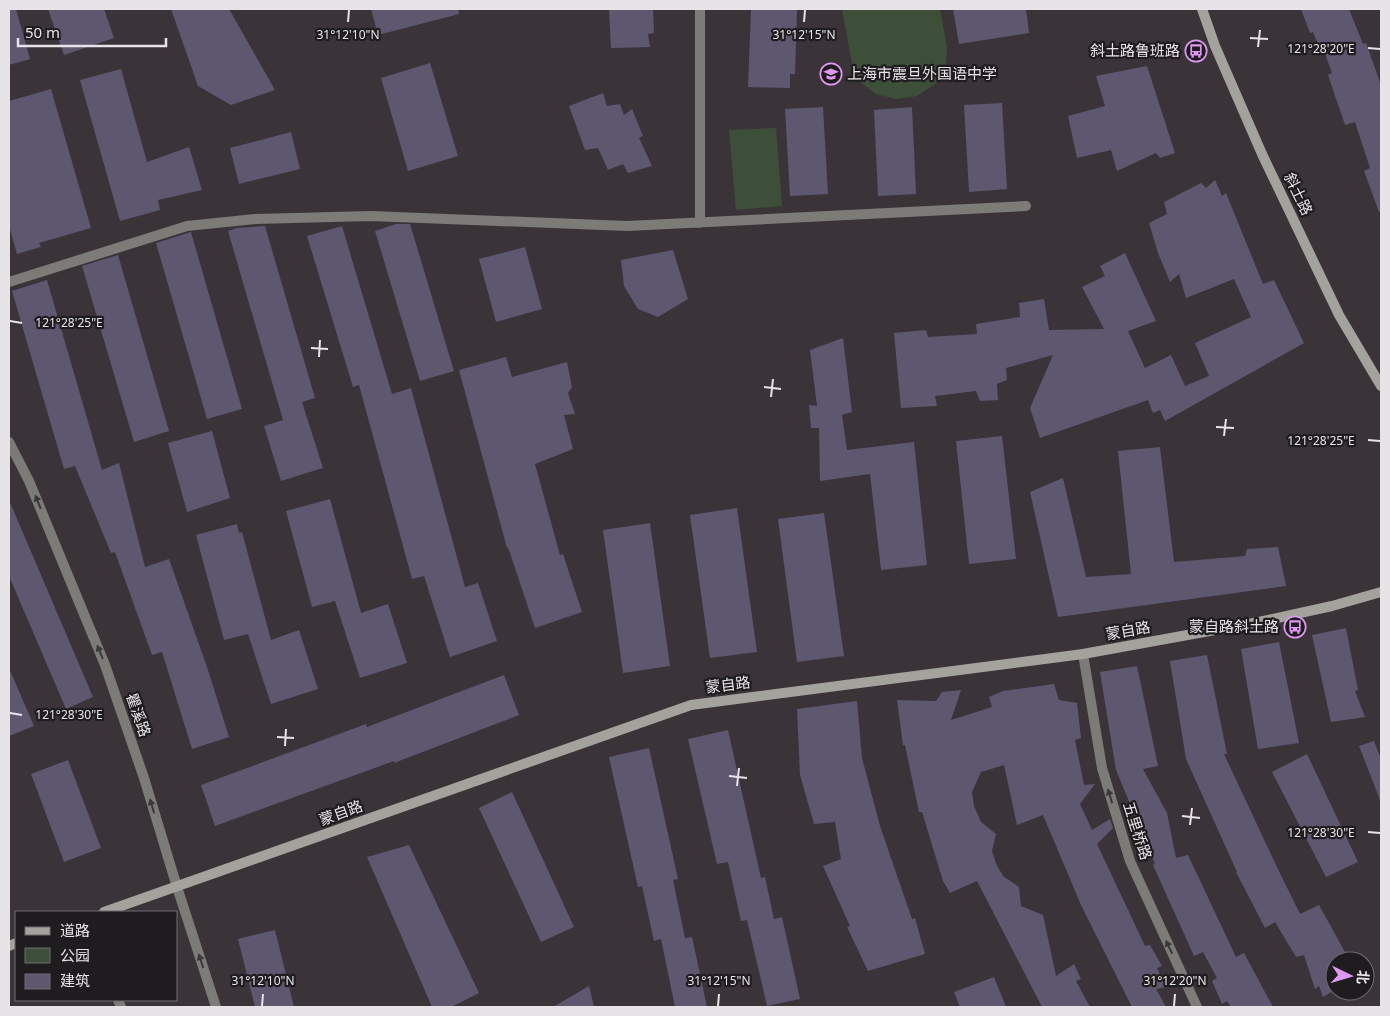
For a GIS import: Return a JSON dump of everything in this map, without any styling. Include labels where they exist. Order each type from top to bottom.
[{"type":"street","points":[[700,9],[700,222]]},
{"type":"street","name":"斜土路","points":[[1202,9],[1215,46],[1283,199],[1339,315],[1381,386]]},
{"type":"street","points":[[9,282],[187,226],[256,219],[371,216],[627,226],[1026,206]]},
{"type":"street","name":"瞿溪路","points":[[9,442],[29,481],[105,665],[144,778],[216,1007]]},
{"type":"street","name":"蒙自路","points":[[107,911],[691,705],[1083,654],[1259,622],[1332,606],[1381,592]]},
{"type":"street","name":"五里桥路","points":[[1083,654],[1102,768],[1130,861],[1196,1007]]},
{"type":"green space","points":[[842,9],[940,9],[947,47],[946,66],[935,84],[917,96],[896,99],[876,94],[859,81],[852,64]]},
{"type":"green space","points":[[776,128],[782,206],[736,210],[729,130]]},
{"type":"building","points":[[9,9],[16,9],[30,59],[9,65]]},
{"type":"building","points":[[48,9],[104,9],[114,38],[64,55]]},
{"type":"building","points":[[171,9],[229,9],[275,90],[231,105],[198,86]]},
{"type":"building","points":[[371,9],[458,9],[459,14],[378,35]]},
{"type":"building","points":[[609,9],[653,9],[654,33],[648,34],[650,47],[611,48]]},
{"type":"building","points":[[751,9],[797,10],[795,74],[790,74],[790,88],[748,87]]},
{"type":"building","points":[[953,9],[1026,9],[1029,33],[959,44]]},
{"type":"building","points":[[1301,9],[1349,9],[1363,44],[1366,43],[1381,85],[1381,212],[1379,212],[1364,171],[1370,168],[1355,122],[1345,125],[1328,75],[1332,73],[1321,43],[1318,44],[1313,32],[1310,33]]},
{"type":"building","points":[[430,63],[458,156],[408,171],[381,78]]},
{"type":"building","points":[[1147,66],[1175,153],[1160,158],[1156,153],[1117,171],[1111,150],[1077,158],[1068,116],[1105,106],[1096,76]]},
{"type":"building","points":[[121,69],[147,162],[189,147],[202,190],[158,200],[160,210],[120,221],[80,80]]},
{"type":"building","points":[[51,89],[91,228],[39,243],[41,247],[17,254],[9,226],[9,101]]},
{"type":"building","points":[[603,93],[607,106],[620,104],[624,115],[632,109],[643,136],[639,138],[652,166],[628,173],[623,164],[608,170],[598,148],[585,150],[569,106]]},
{"type":"building","points":[[1002,103],[1007,189],[969,192],[964,105]]},
{"type":"building","points":[[823,107],[828,194],[790,196],[785,109]]},
{"type":"building","points":[[912,107],[916,194],[878,196],[874,110]]},
{"type":"building","points":[[291,132],[300,169],[239,184],[230,148]]},
{"type":"building","points":[[1215,180],[1222,196],[1226,193],[1263,284],[1274,280],[1304,343],[1165,421],[1160,410],[1153,413],[1148,400],[1040,438],[1030,408],[1053,355],[1006,368],[1007,380],[997,384],[998,400],[980,401],[976,391],[935,396],[937,406],[901,408],[894,333],[926,330],[928,337],[977,334],[976,324],[1020,317],[1019,303],[1044,299],[1049,330],[1104,329],[1082,287],[1105,276],[1100,266],[1125,253],[1156,321],[1128,331],[1145,368],[1171,355],[1185,386],[1209,376],[1195,343],[1251,317],[1234,279],[1186,298],[1179,274],[1170,282],[1158,253],[1149,223],[1167,214],[1164,202],[1201,183],[1206,188]]},
{"type":"building","points":[[396,224],[410,224],[454,371],[420,381],[375,231]]},
{"type":"building","points":[[265,226],[315,398],[302,402],[323,468],[281,481],[264,426],[283,420],[228,231],[237,228]]},
{"type":"building","points":[[342,226],[392,394],[411,388],[465,587],[478,583],[497,641],[450,657],[424,576],[412,579],[359,385],[353,387],[307,236]]},
{"type":"building","points":[[191,232],[242,409],[207,419],[156,243]]},
{"type":"building","points":[[525,247],[542,309],[496,322],[479,259]]},
{"type":"building","points":[[673,250],[688,299],[658,317],[638,309],[624,286],[621,260]]},
{"type":"building","points":[[118,255],[169,431],[134,442],[82,266]]},
{"type":"building","points":[[47,280],[102,470],[119,463],[145,567],[169,559],[208,670],[229,737],[192,749],[162,652],[152,655],[115,552],[111,553],[75,466],[64,469],[12,291]]},
{"type":"building","points":[[843,338],[852,412],[842,415],[847,450],[914,442],[927,565],[881,570],[870,474],[820,481],[819,428],[811,428],[809,405],[817,406],[810,350]]},
{"type":"building","points":[[506,357],[512,377],[567,362],[572,387],[568,393],[575,414],[564,415],[573,449],[535,464],[560,555],[563,554],[582,612],[535,628],[507,548],[459,370]]},
{"type":"building","points":[[212,431],[230,498],[187,512],[168,443]]},
{"type":"building","points":[[1002,436],[1016,559],[969,564],[956,441]]},
{"type":"building","points":[[1160,447],[1174,562],[1245,556],[1247,549],[1278,547],[1286,586],[1058,617],[1030,492],[1063,478],[1086,577],[1131,574],[1118,451]]},
{"type":"building","points":[[330,499],[361,613],[388,604],[407,663],[360,678],[335,601],[312,607],[286,511]]},
{"type":"building","points":[[9,500],[93,697],[66,709],[9,576]]},
{"type":"building","points":[[737,508],[757,652],[710,658],[690,515]]},
{"type":"building","points":[[824,513],[844,656],[797,662],[778,519]]},
{"type":"building","points":[[650,523],[670,666],[623,673],[603,530]]},
{"type":"building","points":[[237,524],[239,533],[242,532],[271,640],[299,630],[318,689],[271,704],[248,634],[224,640],[196,535]]},
{"type":"building","points":[[1346,628],[1358,690],[1355,691],[1365,717],[1331,722],[1312,635]]},
{"type":"building","points":[[1279,642],[1299,743],[1258,749],[1241,649]]},
{"type":"building","points":[[1207,655],[1227,754],[1224,754],[1300,914],[1319,905],[1344,951],[1325,951],[1325,996],[1323,997],[1319,986],[1315,989],[1304,955],[1296,957],[1275,922],[1265,928],[1236,872],[1186,759],[1170,661]]},
{"type":"building","points":[[1137,666],[1158,766],[1143,769],[1167,813],[1176,858],[1188,855],[1236,957],[1244,953],[1273,1007],[1231,1007],[1227,1001],[1222,1004],[1212,981],[1217,978],[1203,952],[1194,956],[1153,865],[1155,864],[1116,770],[1100,672]]},
{"type":"building","points":[[9,668],[34,726],[9,736]]},
{"type":"building","points":[[504,675],[519,715],[394,763],[394,761],[215,826],[201,785],[366,724],[367,727]]},
{"type":"building","points":[[1054,684],[1059,700],[1077,703],[1081,738],[1075,740],[1084,785],[1095,784],[1080,804],[1092,830],[1110,819],[1113,828],[1097,844],[1145,946],[1150,945],[1162,966],[1157,968],[1166,987],[1156,989],[1166,1007],[1132,1007],[1081,905],[1043,815],[1017,825],[1004,765],[981,772],[972,792],[974,806],[981,822],[996,834],[992,851],[997,866],[1004,877],[1019,887],[1021,906],[1043,915],[1056,976],[1074,964],[1081,979],[1076,981],[1090,1007],[1042,1007],[977,881],[950,893],[943,881],[922,812],[919,812],[905,745],[903,745],[897,700],[936,701],[942,692],[961,690],[951,720],[992,707],[989,697],[1003,691]]},
{"type":"building","points":[[857,701],[862,758],[880,826],[912,919],[915,918],[925,954],[868,971],[847,927],[850,926],[823,866],[841,859],[835,822],[814,824],[800,775],[797,709]]},
{"type":"building","points":[[728,730],[761,878],[765,877],[774,919],[782,917],[800,999],[767,1006],[747,920],[741,921],[728,862],[717,864],[688,739]]},
{"type":"building","points":[[1374,741],[1381,759],[1380,800],[1359,746]]},
{"type":"building","points":[[649,748],[678,879],[673,880],[685,938],[692,937],[707,1007],[675,1007],[661,939],[654,941],[642,886],[638,887],[609,757]]},
{"type":"building","points":[[1307,754],[1358,862],[1326,877],[1272,772]]},
{"type":"building","points":[[68,760],[101,848],[64,862],[31,774]]},
{"type":"building","points":[[512,792],[574,927],[541,942],[479,808]]},
{"type":"building","points":[[409,845],[479,993],[451,1007],[432,1007],[367,857]]},
{"type":"building","points":[[275,930],[294,1007],[255,1007],[238,939]]},
{"type":"building","points":[[994,977],[1006,1007],[960,1007],[954,992]]},
{"type":"building","points":[[589,986],[594,1007],[553,1007]]},
{"type":"place","name":"斜土路鲁班路","points":[[1196,51]]},
{"type":"place","name":"上海市震旦外国语中学","points":[[831,74]]},
{"type":"place","name":"蒙自路斜土路","points":[[1295,627]]}]
